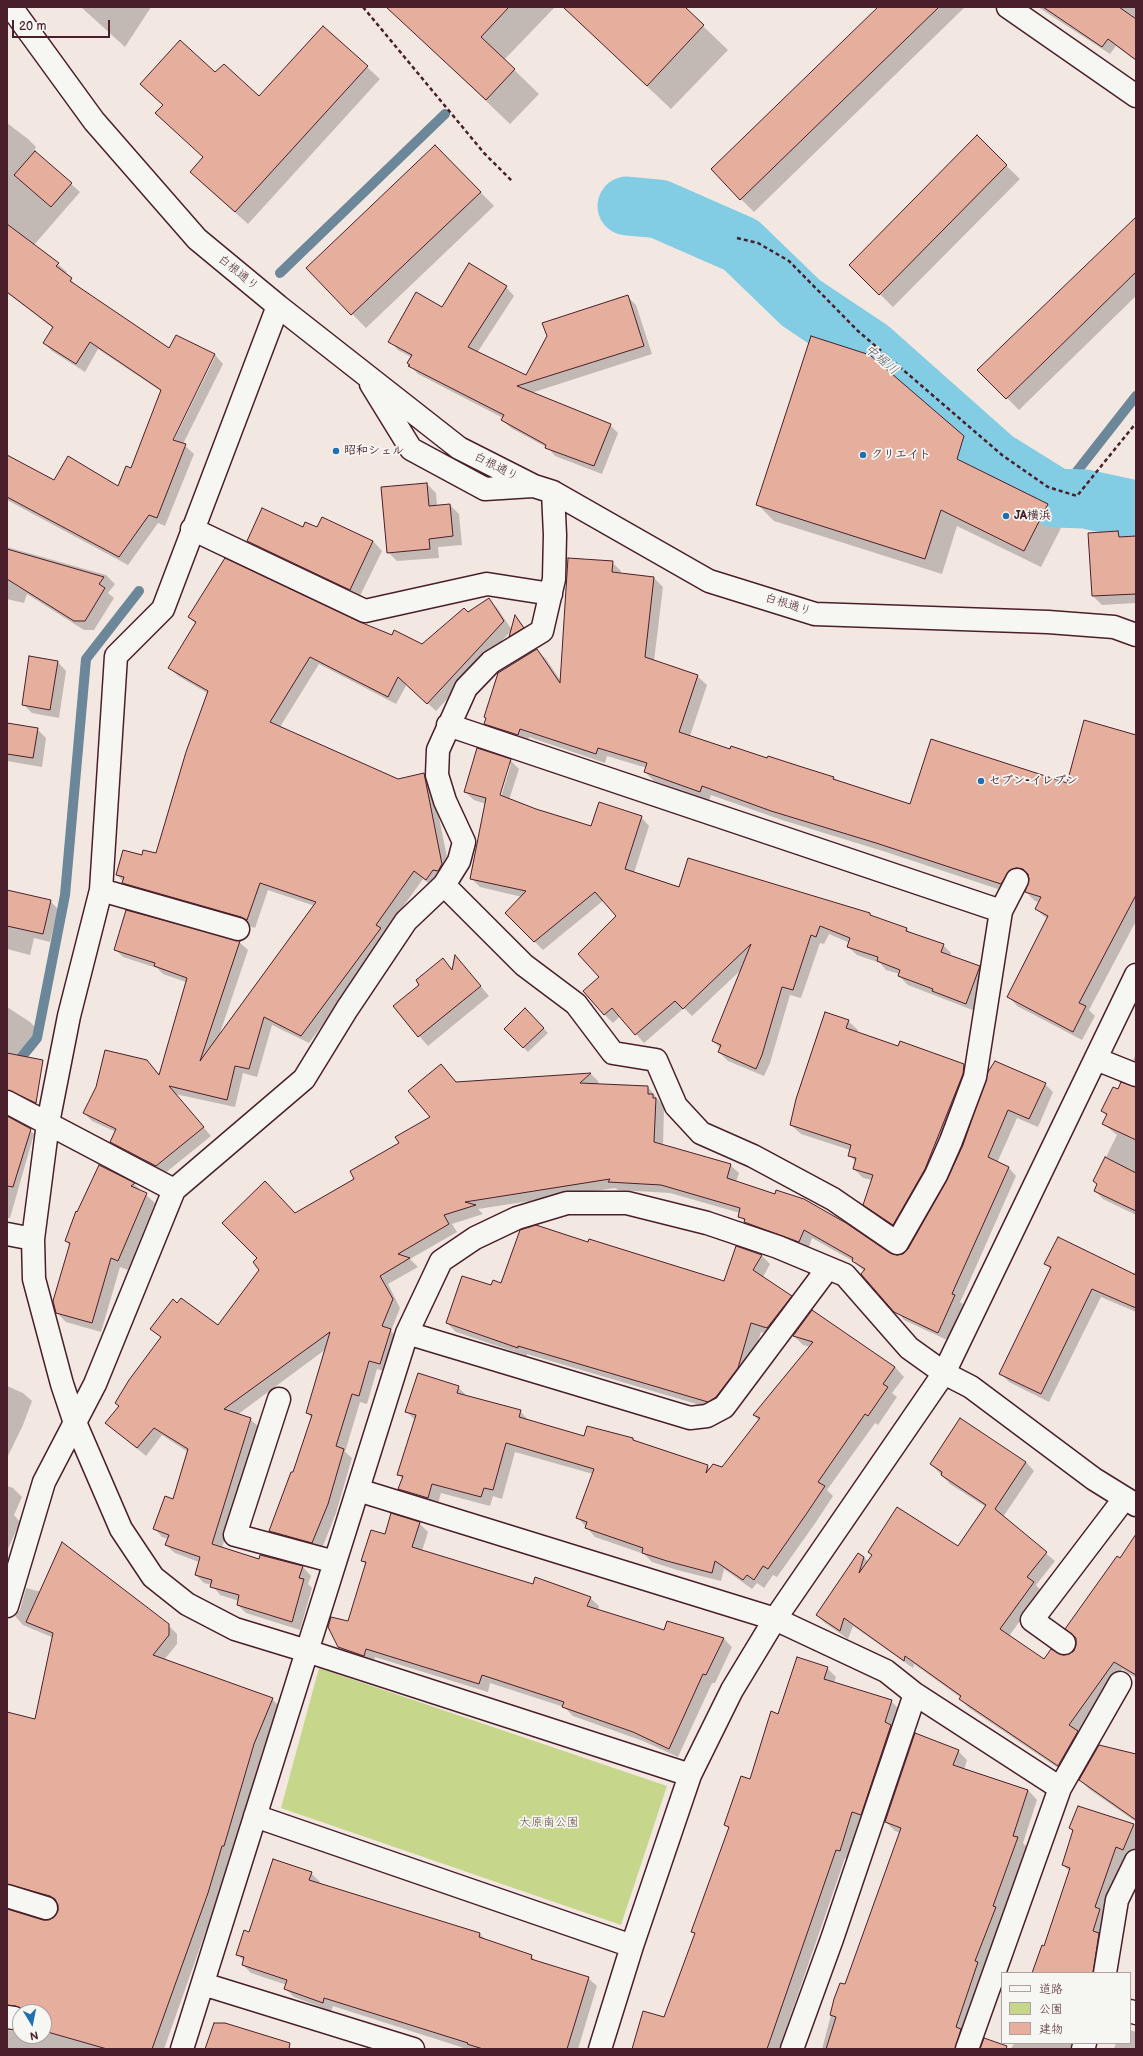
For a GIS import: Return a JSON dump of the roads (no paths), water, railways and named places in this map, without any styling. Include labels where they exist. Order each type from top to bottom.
[{"type":"street","name":"白根通り","points":[[11,7],[94,121],[197,239],[278,306],[363,371],[459,448],[544,489],[709,581],[814,614],[1048,622],[1114,627],[1136,635]]},
{"type":"street","points":[[1008,7],[1136,96]]},
{"type":"street","points":[[278,306],[192,529],[163,609],[116,656],[101,890],[69,1016],[48,1124],[33,1239],[34,1279],[62,1384],[74,1420],[121,1529],[153,1577],[187,1604],[234,1629],[307,1651],[690,1776]]},
{"type":"street","points":[[7,1606],[44,1482],[74,1420],[95,1384],[174,1190],[304,1079],[351,1002],[406,921],[444,885],[459,861],[464,842],[444,801],[437,775],[438,750],[466,688],[491,662],[542,631],[551,594],[555,535],[544,489],[485,489],[410,449],[363,371]]},
{"type":"street","points":[[192,529],[365,611],[486,584],[551,594]]},
{"type":"street","points":[[448,725],[1001,911]]},
{"type":"street","points":[[444,885],[524,965],[576,1004],[613,1053],[656,1060],[676,1106],[701,1133],[753,1156],[833,1199],[897,1243],[936,1176],[975,1077],[1001,911],[1017,880]]},
{"type":"street","points":[[101,890],[238,929]]},
{"type":"street","points":[[600,2049],[632,1946],[690,1776],[732,1690],[775,1619],[944,1373],[1136,975]]},
{"type":"street","points":[[1096,1059],[1136,1075]]},
{"type":"street","points":[[7,1102],[174,1190]]},
{"type":"street","points":[[182,2049],[407,1333],[441,1261],[475,1238],[517,1218],[567,1203],[627,1203],[707,1223],[778,1247],[845,1275],[909,1348],[944,1373],[971,1387],[1094,1479],[1130,1502],[1032,1620],[1064,1643]]},
{"type":"street","points":[[7,1234],[33,1239]]},
{"type":"street","points":[[407,1333],[690,1418],[708,1416],[724,1408],[828,1268]]},
{"type":"street","points":[[279,1399],[235,1535],[335,1562]]},
{"type":"street","points":[[358,1490],[775,1619],[886,1671],[915,1694],[1060,1788]]},
{"type":"street","points":[[967,2049],[1060,1788],[1120,1683]]},
{"type":"street","points":[[792,2049],[832,1939],[915,1694]]},
{"type":"street","points":[[255,1816],[632,1946]]},
{"type":"street","points":[[1105,1972],[1117,1900],[1136,1861]]},
{"type":"street","points":[[7,1896],[46,1908]]},
{"type":"street","points":[[203,1984],[413,2049]]},
{"type":"waterway","points":[[280,273],[445,114]]},
{"type":"waterway","name":"中堀川","points":[[627,206],[659,209],[741,245],[801,303],[870,349],[995,460],[1056,498],[1085,499],[1136,510]]},
{"type":"waterway","points":[[1056,498],[1136,396]]},
{"type":"waterway","points":[[7,1075],[37,1038],[65,895],[86,659],[139,591]]},
{"type":"place","name":"昭和シェル","points":[[336,451]]},
{"type":"place","name":"クリエイト","points":[[863,455]]},
{"type":"place","name":"JA横浜","points":[[1006,516]]},
{"type":"place","name":"セブン-イレブン","points":[[981,781]]},
{"type":"park label","name":"大原南公園","points":[[549,1823]]}]
